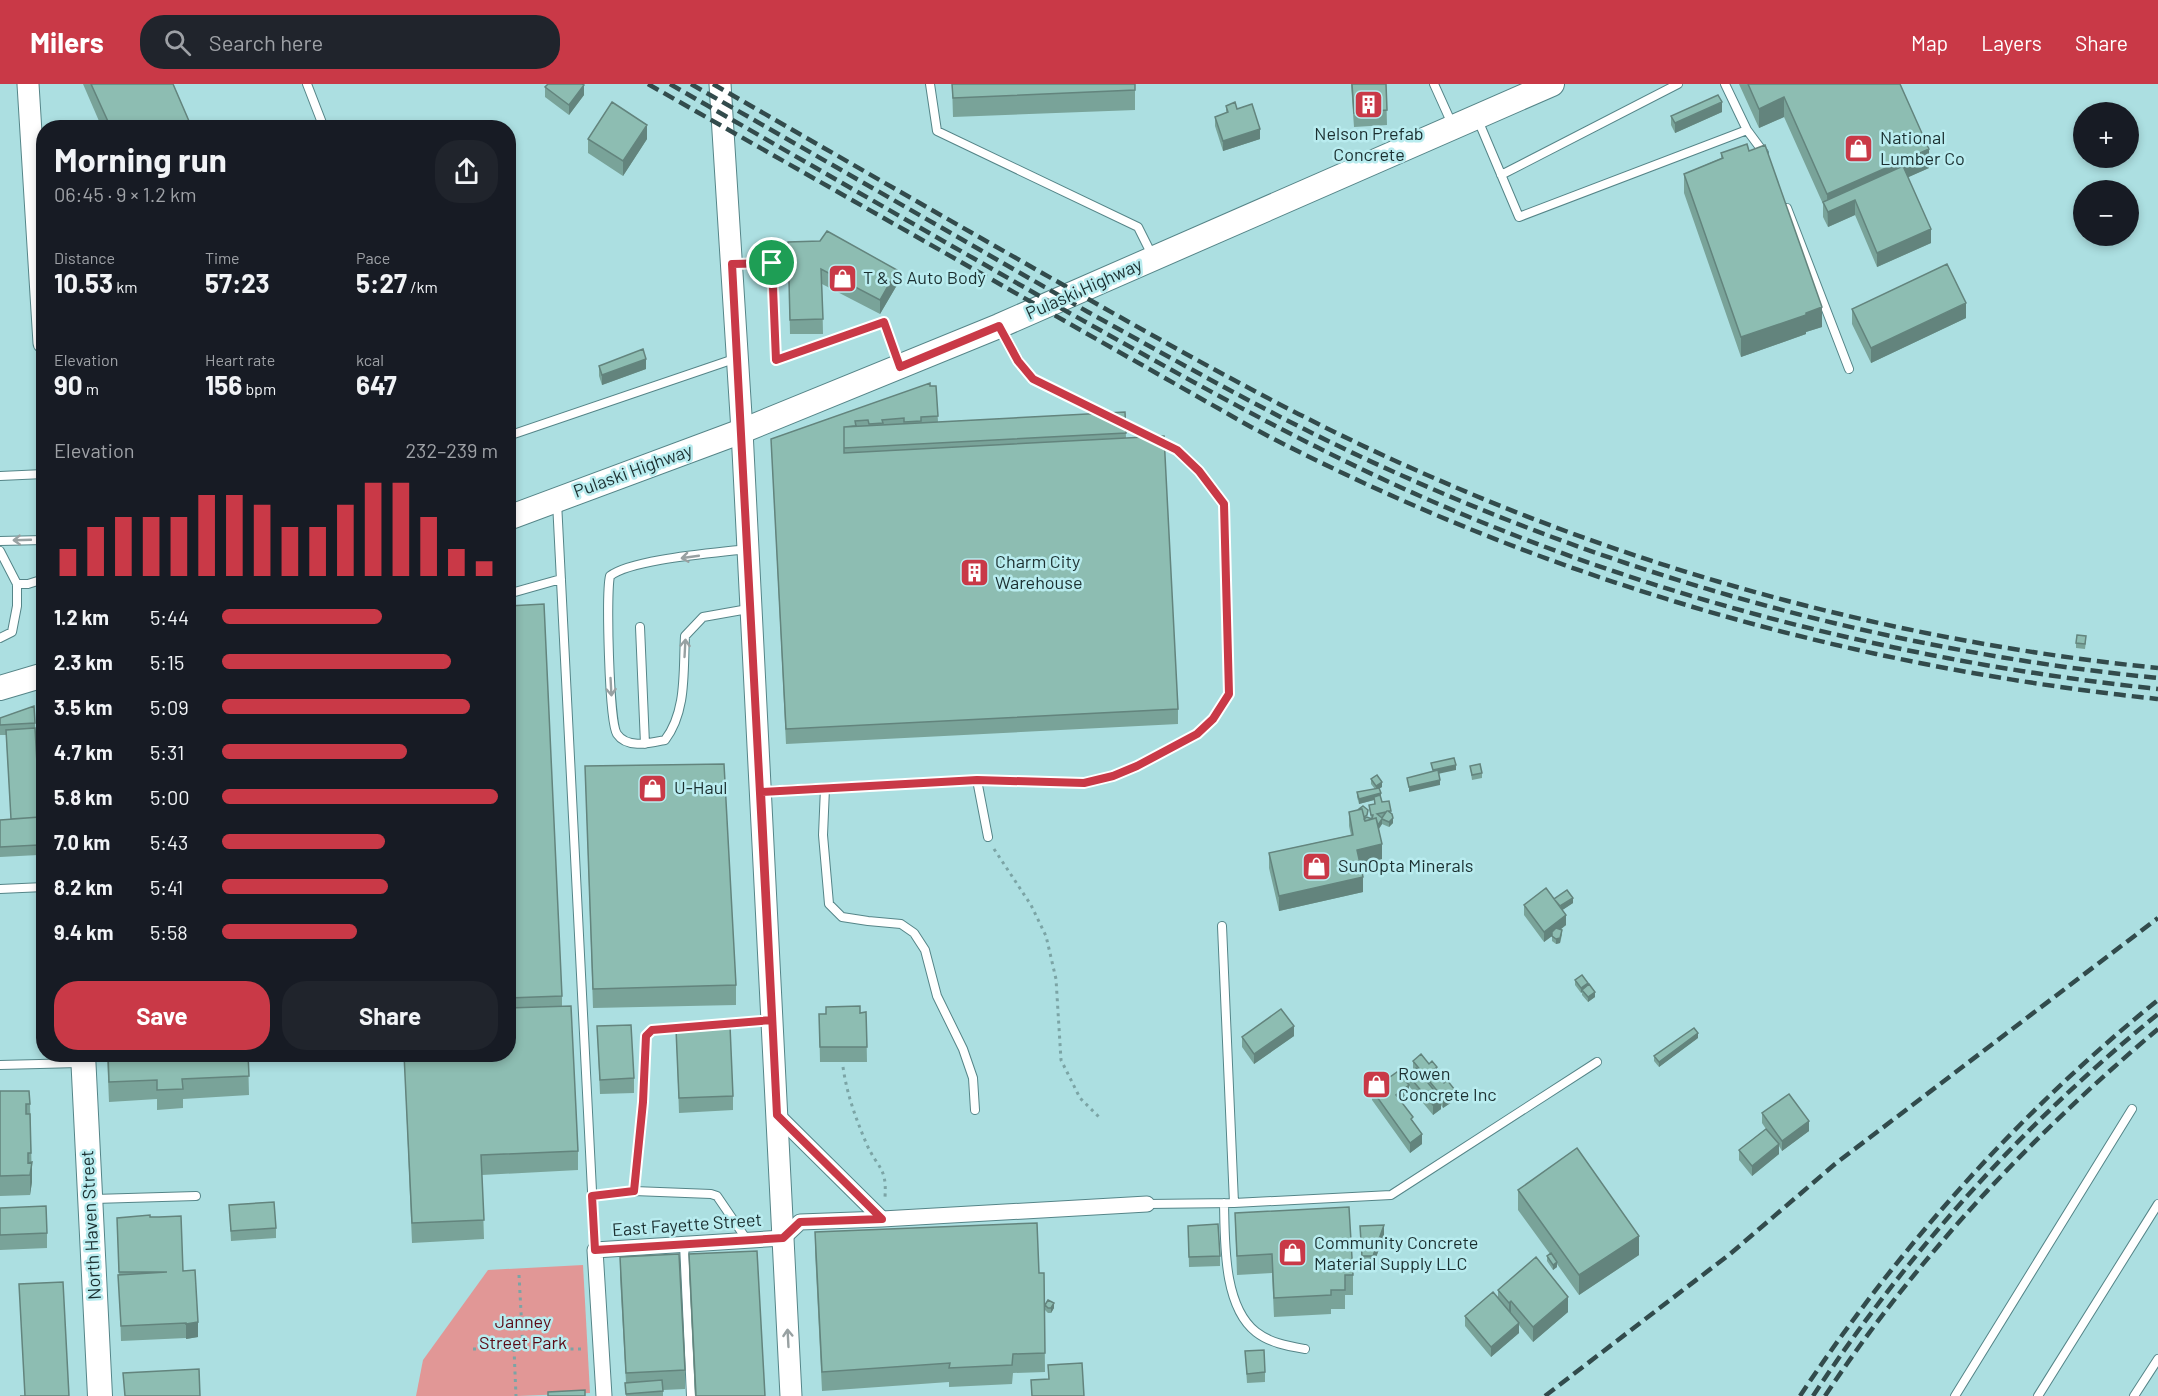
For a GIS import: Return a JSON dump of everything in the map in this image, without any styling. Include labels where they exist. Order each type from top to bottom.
[{"type":"main road","name":"Pulaski Highway","points":[[516,515],[742,431],[999,326],[1552,84]]},
{"type":"main road","points":[[0,688],[36,677]]},
{"type":"main road","name":"North Haven Street","points":[[83,1062],[100,1396]]},
{"type":"street","points":[[28,84],[36,214]]},
{"type":"street","points":[[720,84],[742,431],[791,1396]]},
{"type":"street","points":[[777,1115],[882,1219]]},
{"type":"street","name":"East Fayette Street","points":[[595,1250],[783,1238],[800,1222],[1147,1204]]},
{"type":"street","points":[[595,1250],[604,1396]]},
{"type":"lane","points":[[307,84],[321,120]]},
{"type":"lane","points":[[930,84],[937,131],[1138,226],[1154,259]]},
{"type":"lane","points":[[1434,84],[1454,127]]},
{"type":"lane","points":[[1501,175],[1678,84]]},
{"type":"lane","points":[[1725,84],[1747,130],[1768,159]]},
{"type":"lane","points":[[1477,117],[1519,218],[1747,130]]},
{"type":"lane","points":[[1785,203],[1849,369]]},
{"type":"lane","points":[[732,264],[772,263],[776,360],[884,322],[900,367]]},
{"type":"lane","points":[[761,792],[977,780],[1084,783],[1113,776],[1137,766],[1197,734],[1213,719],[1229,694],[1224,504],[1199,471],[1177,450],[1033,379],[1018,361],[999,326]]},
{"type":"lane","points":[[516,433],[738,358]]},
{"type":"lane","points":[[0,476],[36,474]]},
{"type":"lane","points":[[556,500],[595,1250]]},
{"type":"lane","points":[[0,541],[36,540]]},
{"type":"lane","points":[[748,549],[648,563],[617,571],[610,576],[608,611],[613,718],[617,734],[628,743],[645,744],[665,740],[675,727],[682,700],[685,636],[703,616],[751,609]]},
{"type":"lane","points":[[0,551],[17,584],[17,606],[12,632],[0,638]]},
{"type":"lane","points":[[516,592],[561,579]]},
{"type":"lane","points":[[17,584],[36,582]]},
{"type":"lane","points":[[640,627],[645,744]]},
{"type":"lane","points":[[977,780],[988,837]]},
{"type":"lane","points":[[825,788],[823,835],[829,904],[842,917],[902,924],[914,933],[924,950],[937,996],[963,1049],[974,1078],[975,1110]]},
{"type":"lane","points":[[0,889],[36,887]]},
{"type":"lane","points":[[1222,926],[1234,1203]]},
{"type":"lane","points":[[634,1191],[643,1102],[646,1036],[649,1032],[772,1020]]},
{"type":"lane","points":[[0,1065],[42,1062]]},
{"type":"lane","points":[[1147,1204],[1234,1203],[1391,1195],[1597,1062]]},
{"type":"lane","points":[[1955,1396],[2132,1109]]},
{"type":"lane","points":[[592,1196],[634,1191],[711,1194],[717,1196],[747,1240]]},
{"type":"lane","points":[[90,1199],[196,1196]]},
{"type":"lane","points":[[1224,1203],[1229,1273],[1234,1301],[1244,1320],[1256,1333],[1273,1342],[1305,1349]]},
{"type":"lane","points":[[2038,1396],[2158,1204]]},
{"type":"lane","points":[[684,1244],[691,1396]]},
{"type":"lane","points":[[2134,1396],[2158,1359]]},
{"type":"path","points":[[988,837],[998,857],[1009,869],[1031,905],[1046,936],[1056,979],[1061,1060],[1080,1098],[1100,1118]]},
{"type":"path","points":[[843,1067],[846,1091],[853,1112],[868,1147],[883,1169],[885,1180],[882,1219]]},
{"type":"path","points":[[519,1275],[524,1349]]},
{"type":"path","points":[[473,1349],[585,1349]]},
{"type":"path","points":[[514,1349],[516,1396]]},
{"type":"green space","name":"Janney Street Park","points":[[583,1265],[590,1393],[416,1396],[423,1360],[488,1270]]},
{"type":"building","points":[[91,84],[173,84],[189,120],[107,120]]},
{"type":"building","points":[[548,84],[584,85],[569,105],[545,87]]},
{"type":"building","points":[[952,84],[1135,84],[1135,90],[953,98]]},
{"type":"building","name":"Nelson Prefab Concrete","points":[[1352,84],[1386,84],[1387,110],[1354,113]]},
{"type":"building","name":"National Lumber Co","points":[[1748,84],[1900,84],[1929,149],[1827,194],[1784,97],[1759,109]]},
{"type":"building","points":[[1718,95],[1722,102],[1675,123],[1671,116]]},
{"type":"building","points":[[612,102],[647,125],[623,161],[588,139]]},
{"type":"building","points":[[1235,102],[1237,109],[1252,104],[1260,129],[1223,141],[1215,117],[1228,112],[1226,106]]},
{"type":"building","points":[[1747,144],[1749,151],[1765,145],[1822,307],[1806,315],[1741,337],[1684,174],[1723,158],[1721,153]]},
{"type":"building","points":[[1903,166],[1931,229],[1877,253],[1855,200],[1828,212],[1823,202]]},
{"type":"building","points":[[827,231],[897,270],[880,300],[821,269],[823,319],[790,320],[788,242],[820,241]]},
{"type":"building","points":[[1947,264],[1966,303],[1871,348],[1852,309]]},
{"type":"building","points":[[643,349],[646,359],[602,375],[599,366]]},
{"type":"building","name":"Charm City Warehouse","points":[[930,383],[930,386],[936,386],[938,416],[921,417],[921,421],[904,422],[904,418],[869,424],[868,420],[855,421],[856,426],[844,427],[844,453],[1164,436],[1178,709],[786,729],[771,439]]},
{"type":"building","points":[[1125,412],[1126,433],[844,448],[844,427]]},
{"type":"building","points":[[544,604],[562,996],[516,998],[516,606]]},
{"type":"building","points":[[2077,635],[2086,636],[2085,644],[2076,643]]},
{"type":"building","points":[[34,706],[35,723],[0,725],[0,718]]},
{"type":"building","points":[[35,728],[36,817],[11,819],[6,730]]},
{"type":"building","points":[[1454,758],[1456,765],[1433,770],[1431,763]]},
{"type":"building","points":[[724,764],[736,985],[593,989],[585,766]]},
{"type":"building","points":[[1480,764],[1482,773],[1472,775],[1470,766]]},
{"type":"building","points":[[1438,770],[1440,780],[1409,787],[1407,778]]},
{"type":"building","points":[[1377,775],[1382,782],[1376,786],[1371,779]]},
{"type":"building","points":[[1379,788],[1381,793],[1359,799],[1357,792]]},
{"type":"building","points":[[1380,795],[1382,802],[1389,801],[1391,811],[1388,811],[1393,818],[1389,822],[1382,819],[1378,825],[1376,818],[1365,821],[1367,817],[1372,819],[1373,815],[1371,815],[1369,805],[1375,804],[1374,797]],"holes":[[[1386,812],[1382,818],[1377,814]]]},
{"type":"building","points":[[1363,806],[1368,810],[1364,817],[1362,809],[1359,809]]},
{"type":"building","name":"SunOpta Minerals","points":[[1362,809],[1365,821],[1376,818],[1382,844],[1357,850],[1363,877],[1279,896],[1269,853],[1353,835],[1349,812]]},
{"type":"building","points":[[36,817],[36,845],[0,847],[0,820]]},
{"type":"building","points":[[1546,888],[1566,915],[1544,932],[1524,905]]},
{"type":"building","points":[[1567,890],[1573,898],[1560,906],[1554,899]]},
{"type":"building","points":[[1556,928],[1562,930],[1560,938],[1556,939],[1552,936],[1552,932]]},
{"type":"building","points":[[1582,975],[1588,983],[1581,988],[1575,980]]},
{"type":"building","points":[[1589,984],[1595,992],[1588,997],[1582,990]]},
{"type":"building","points":[[571,1006],[578,1151],[481,1155],[484,1220],[412,1223],[404,1062],[516,1062],[516,1008]]},
{"type":"building","points":[[860,1006],[860,1013],[866,1012],[867,1047],[820,1047],[819,1014],[826,1014],[826,1007]]},
{"type":"building","points":[[1281,1009],[1294,1026],[1254,1054],[1242,1037]]},
{"type":"building","points":[[631,1025],[634,1078],[600,1080],[597,1026]]},
{"type":"building","points":[[730,1026],[733,1096],[679,1098],[676,1029]]},
{"type":"building","points":[[1694,1028],[1698,1033],[1659,1062],[1654,1056]]},
{"type":"building","points":[[1421,1054],[1429,1064],[1432,1061],[1437,1067],[1433,1070],[1444,1083],[1447,1080],[1455,1090],[1443,1098],[1413,1061]]},
{"type":"building","points":[[108,1062],[248,1062],[249,1076],[182,1079],[183,1089],[157,1090],[157,1080],[109,1082]]},
{"type":"building","points":[[1416,1068],[1441,1099],[1433,1105],[1408,1075]]},
{"type":"building","points":[[1397,1072],[1409,1085],[1396,1095],[1413,1117],[1411,1119],[1422,1134],[1410,1143],[1372,1090]]},
{"type":"building","points":[[0,1091],[29,1091],[30,1104],[26,1104],[26,1114],[30,1114],[31,1153],[28,1153],[28,1163],[32,1162],[30,1175],[0,1176]]},
{"type":"building","points":[[1789,1094],[1809,1121],[1782,1141],[1762,1113]]},
{"type":"building","points":[[1766,1129],[1779,1144],[1752,1166],[1739,1150]]},
{"type":"building","points":[[1577,1148],[1639,1236],[1579,1275],[1518,1190]]},
{"type":"building","points":[[274,1202],[276,1228],[231,1231],[229,1205]]},
{"type":"building","points":[[46,1206],[47,1233],[0,1235],[0,1208]]},
{"type":"building","name":"Community Concrete Material Supply LLC","points":[[1349,1207],[1353,1275],[1345,1275],[1345,1290],[1331,1290],[1331,1295],[1274,1298],[1272,1254],[1237,1256],[1235,1213]]},
{"type":"building","points":[[150,1215],[150,1217],[181,1216],[183,1271],[195,1270],[198,1322],[121,1326],[118,1275],[167,1272],[119,1272],[117,1218]]},
{"type":"building","points":[[1037,1223],[1039,1273],[1044,1273],[1045,1353],[1013,1354],[1012,1365],[949,1368],[950,1363],[822,1372],[815,1232]]},
{"type":"building","points":[[1218,1224],[1220,1256],[1189,1257],[1188,1226]]},
{"type":"building","points":[[1384,1225],[1373,1256],[1362,1256],[1360,1226]]},
{"type":"building","points":[[757,1251],[765,1396],[696,1396],[689,1254]]},
{"type":"building","points":[[1551,1253],[1557,1262],[1553,1265],[1547,1256]]},
{"type":"building","points":[[679,1254],[685,1370],[626,1373],[620,1257]]},
{"type":"building","points":[[1536,1257],[1568,1297],[1533,1327],[1511,1301],[1509,1303],[1498,1290]]},
{"type":"building","points":[[63,1282],[69,1396],[25,1396],[19,1284]]},
{"type":"building","points":[[1493,1292],[1519,1323],[1491,1347],[1465,1316]]},
{"type":"building","points":[[1048,1300],[1054,1303],[1051,1308],[1045,1305]]},
{"type":"building","points":[[1264,1350],[1265,1372],[1247,1374],[1245,1351]]},
{"type":"building","points":[[1082,1363],[1084,1396],[1032,1396],[1031,1380],[1049,1379],[1048,1365]]},
{"type":"building","points":[[199,1369],[200,1396],[125,1396],[123,1373]]},
{"type":"building","points":[[662,1380],[663,1391],[626,1394],[625,1383]]},
{"type":"building","points":[[585,1390],[585,1396],[548,1396],[548,1392]]},
{"type":"railway","points":[[648,84],[1251,427],[1358,480],[1467,528],[1578,570],[1691,606],[1806,638],[1922,664],[2040,684],[2158,699]]},
{"type":"railway","points":[[670,84],[1066,311],[1241,408],[1375,475],[1508,533],[1598,566],[1781,621],[1968,662],[2158,689]]},
{"type":"railway","points":[[691,84],[1088,312],[1240,395],[1355,454],[1485,511],[1578,547],[1672,578],[1768,606],[1864,630],[1962,650],[2060,666],[2158,678]]},
{"type":"railway","points":[[713,84],[1104,308],[1267,398],[1392,459],[1520,514],[1608,546],[1788,601],[1972,642],[2065,657],[2158,668]]},
{"type":"railway","points":[[1545,1396],[1730,1254],[1835,1164],[2158,918]]},
{"type":"railway","points":[[1800,1396],[1878,1287],[1964,1184],[2057,1088],[2158,1000]]},
{"type":"railway","points":[[1813,1396],[1888,1291],[1971,1192],[2061,1099],[2158,1014]]},
{"type":"railway","points":[[1825,1396],[1898,1295],[1978,1200],[2065,1112],[2158,1029]]},
{"type":"place","name":"Nelson Prefab Concrete","points":[[1369,105]]},
{"type":"place","name":"National Lumber Co","points":[[1859,148]]},
{"type":"place","name":"T & S Auto Body","points":[[842,278]]},
{"type":"place","name":"Charm City Warehouse","points":[[974,572]]},
{"type":"place","name":"U-Haul","points":[[653,788]]},
{"type":"place","name":"SunOpta Minerals","points":[[1317,866]]},
{"type":"place","name":"Rowen Concrete Inc","points":[[1377,1084]]},
{"type":"place","name":"Community Concrete Material Supply LLC","points":[[1293,1253]]},
{"type":"route","points":[[772,263],[776,360],[884,322],[900,367],[999,326],[1018,361],[1033,379],[1177,450],[1199,471],[1224,504],[1229,694],[1213,719],[1197,734],[1137,766],[1113,776],[1084,783],[977,780],[761,792],[777,1115],[882,1219],[800,1222],[783,1238],[595,1250],[592,1196],[634,1191],[643,1102],[646,1036],[649,1032],[772,1020],[732,264],[772,263]]}]
